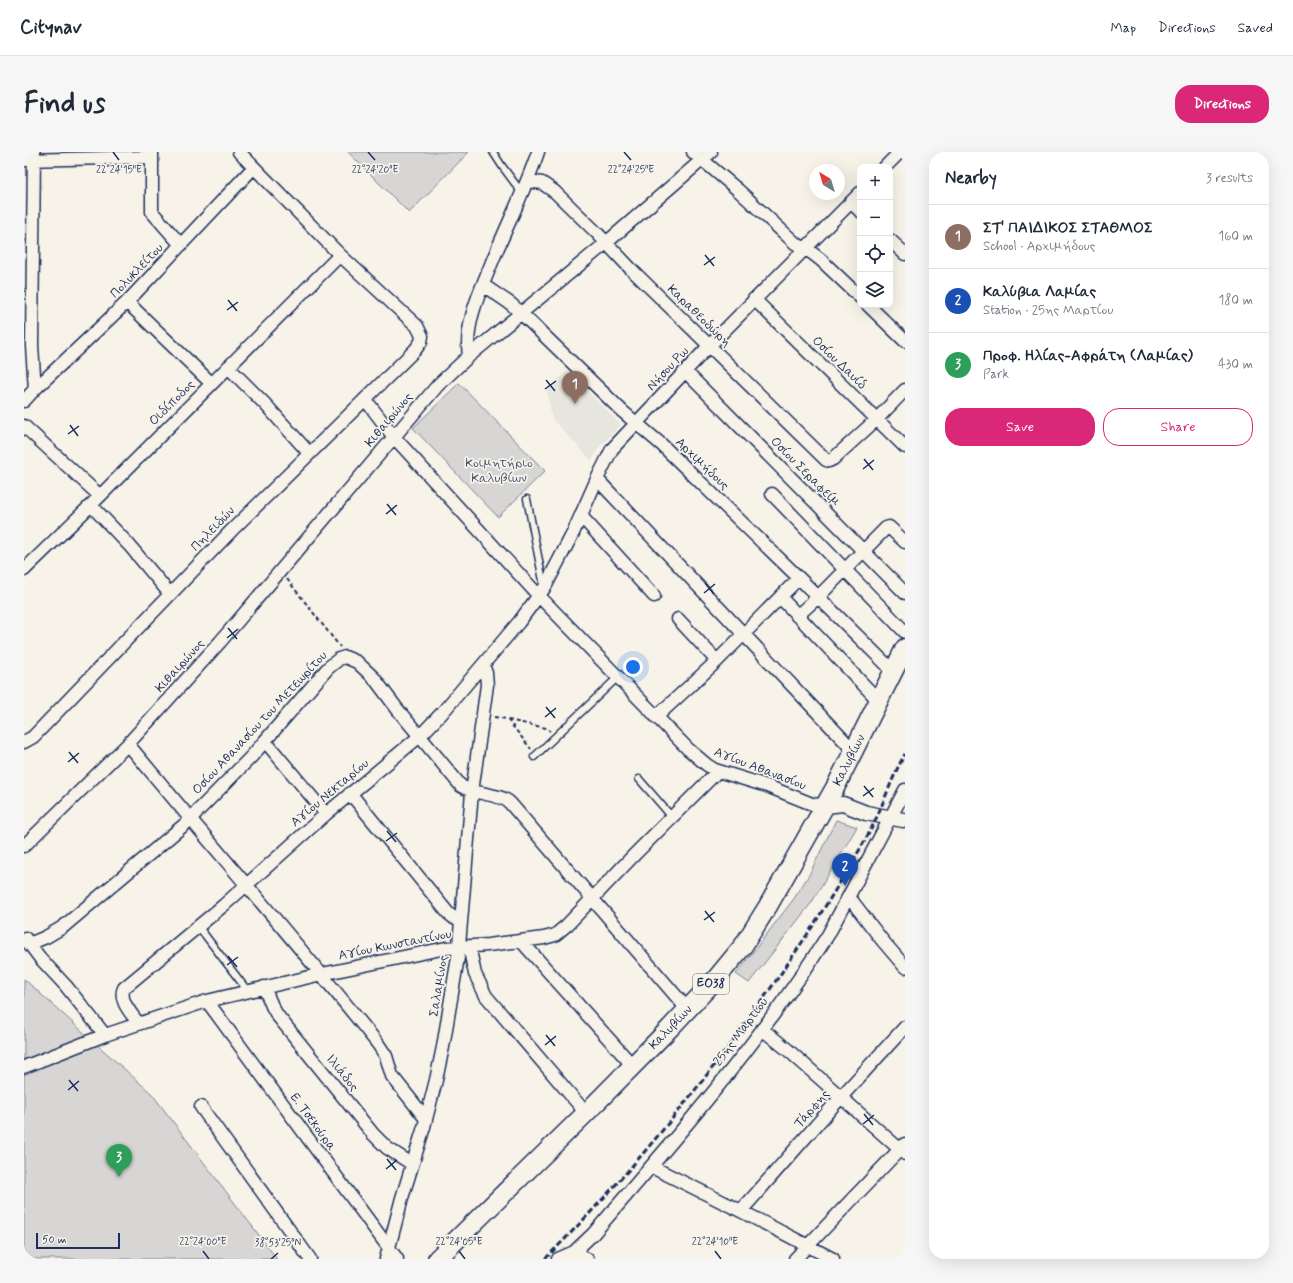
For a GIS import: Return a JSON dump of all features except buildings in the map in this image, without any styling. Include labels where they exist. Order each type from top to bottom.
[{"type":"main road","name":"Καλυβίων","points":[[437,1259],[586,1113],[688,1010],[715,980],[749,938],[825,806],[905,648]]},
{"type":"street","points":[[239,152],[340,255]]},
{"type":"street","points":[[469,356],[467,340],[474,310],[506,227],[528,181],[538,152]]},
{"type":"street","points":[[693,152],[742,194],[795,243],[821,260],[857,295]]},
{"type":"street","name":"Κιθαιρώνος","points":[[24,846],[128,744],[220,642],[427,396],[469,356],[522,314],[711,152]]},
{"type":"street","points":[[888,164],[897,153]]},
{"type":"street","points":[[24,401],[36,389],[32,346],[29,235],[30,157],[152,155],[152,212],[182,245]]},
{"type":"street","name":"Πολυκλείτου","points":[[36,389],[127,302],[254,167]]},
{"type":"street","name":"Καραθεοδώρη","points":[[528,181],[542,183],[548,186],[630,269],[826,460],[829,461],[833,459],[877,419]]},
{"type":"street","name":"Νήσου Ρω","points":[[542,592],[581,516],[612,449],[754,299],[857,196]]},
{"type":"street","points":[[851,202],[857,208]]},
{"type":"street","points":[[893,243],[905,254]]},
{"type":"street","name":"Πηλειδών","points":[[24,742],[34,737],[232,530],[309,452],[415,350],[421,342],[422,336],[417,326],[340,255]]},
{"type":"street","name":"Οιδίποδος","points":[[24,570],[91,505],[340,255]]},
{"type":"street","name":"Αρχιμήδους","points":[[483,285],[511,304],[522,314],[800,578],[894,672]]},
{"type":"street","name":"Οσίου Δαυίδ","points":[[754,299],[905,447]]},
{"type":"street","points":[[127,302],[211,383]]},
{"type":"street","points":[[871,308],[905,341]]},
{"type":"street","points":[[228,367],[265,404],[309,452]]},
{"type":"street","name":"Οσίου Σεραφείμ","points":[[685,371],[905,593]]},
{"type":"street","points":[[877,419],[905,390]]},
{"type":"street","name":"Αγίου Αθανασίου","points":[[365,399],[394,437],[542,592],[618,678],[688,749],[707,765],[718,771],[767,786],[812,804],[825,806]]},
{"type":"street","points":[[24,426],[100,496]]},
{"type":"street","points":[[597,479],[854,751]]},
{"type":"street","points":[[772,494],[905,632]]},
{"type":"street","points":[[91,505],[129,545],[170,594]]},
{"type":"street","points":[[581,516],[654,596]]},
{"type":"street","points":[[797,616],[818,597],[887,527],[889,527],[905,542]]},
{"type":"street","points":[[656,716],[717,661],[800,578]]},
{"type":"street","name":"Αγίου Νεκταρίου","points":[[138,1023],[124,1002],[122,992],[124,988],[246,885],[350,793],[420,736],[483,665],[542,592]]},
{"type":"street","points":[[781,598],[879,702]]},
{"type":"street","points":[[678,619],[717,661]]},
{"type":"street","points":[[345,657],[356,662],[374,678],[398,710],[461,786],[472,792],[508,801],[688,1010]]},
{"type":"street","name":"Οσίου Αθανασίου του Μετεωρίτου","points":[[26,940],[46,937],[63,927],[170,837],[265,741],[328,668],[339,659],[345,657]]},
{"type":"street","name":"Σαλαμίνος","points":[[388,1254],[436,1080],[464,946],[460,921],[472,792],[487,678],[483,665]]},
{"type":"street","points":[[265,741],[326,814]]},
{"type":"street","points":[[128,744],[189,819],[322,974],[378,1044],[386,1056],[392,1076],[426,1119]]},
{"type":"street","name":"Αγίου Κωνσταντίνου","points":[[24,1068],[138,1023],[247,990],[446,948],[522,942],[554,935],[567,924],[718,771]]},
{"type":"street","name":"25ης Μαρτίου","points":[[558,1259],[574,1252],[593,1234],[698,1112],[762,1029],[813,958],[849,897],[901,821],[905,790]]},
{"type":"street","points":[[350,793],[448,913],[460,921]]},
{"type":"street","points":[[825,806],[843,804],[866,813],[901,821]]},
{"type":"street","points":[[849,897],[886,946],[905,967]]},
{"type":"street","points":[[26,940],[40,958],[66,986],[105,1035]]},
{"type":"street","points":[[522,942],[633,1066]]},
{"type":"street","points":[[464,946],[475,974],[486,996],[586,1113]]},
{"type":"street","name":"Ιλιάδος","points":[[264,987],[277,1015],[373,1134],[387,1148],[412,1164]]},
{"type":"street","name":"Ε. Τσεκούρα","points":[[207,1001],[388,1254],[397,1259]]},
{"type":"street","name":"Τάρφης","points":[[742,1211],[841,1097],[905,1027]]},
{"type":"street","points":[[762,1029],[903,1149],[796,1259]]},
{"type":"street","points":[[201,1107],[310,1259]]},
{"type":"street","points":[[652,1167],[742,1211],[833,1259]]},
{"type":"street","points":[[574,1252],[587,1259]]},
{"type":"lane","points":[[494,152],[502,166],[522,193]]},
{"type":"lane","points":[[527,499],[542,592]]},
{"type":"lane","points":[[535,756],[618,678]]},
{"type":"lane","points":[[639,779],[672,817]]},
{"type":"lane","points":[[198,926],[247,990]]},
{"type":"path","points":[[280,570],[339,646],[345,657]]},
{"type":"path","points":[[483,714],[546,728],[557,735]]},
{"type":"path","points":[[507,719],[535,756]]},
{"type":"shaded area","points":[[567,371],[621,425],[599,447],[592,461],[552,419],[547,390]]},
{"type":"green space","points":[[348,152],[469,152],[409,213]]},
{"type":"green space","name":"Κοιμητήριο Καλυβίων","points":[[459,383],[545,471],[498,517],[413,428]]},
{"type":"green space","points":[[836,820],[857,827],[812,902],[749,983],[736,974],[793,900],[809,875]]},
{"type":"green space","points":[[24,979],[152,1094],[277,1259],[24,1259]]},
{"type":"railway","points":[[545,1259],[599,1203],[675,1115],[723,1054],[783,971],[829,900],[870,832],[905,754]]},
{"type":"place","name":"ΣΤ' ΠΑΙΔΙΚΟΣ ΣΤΑΘΜΟΣ","points":[[575,404]]},
{"type":"place","name":"Καλύβια Λαμίας","points":[[845,886]]},
{"type":"place","name":"Προφ. Ηλίας-Αφράτη (Λαμίας)","points":[[119,1177]]}]
